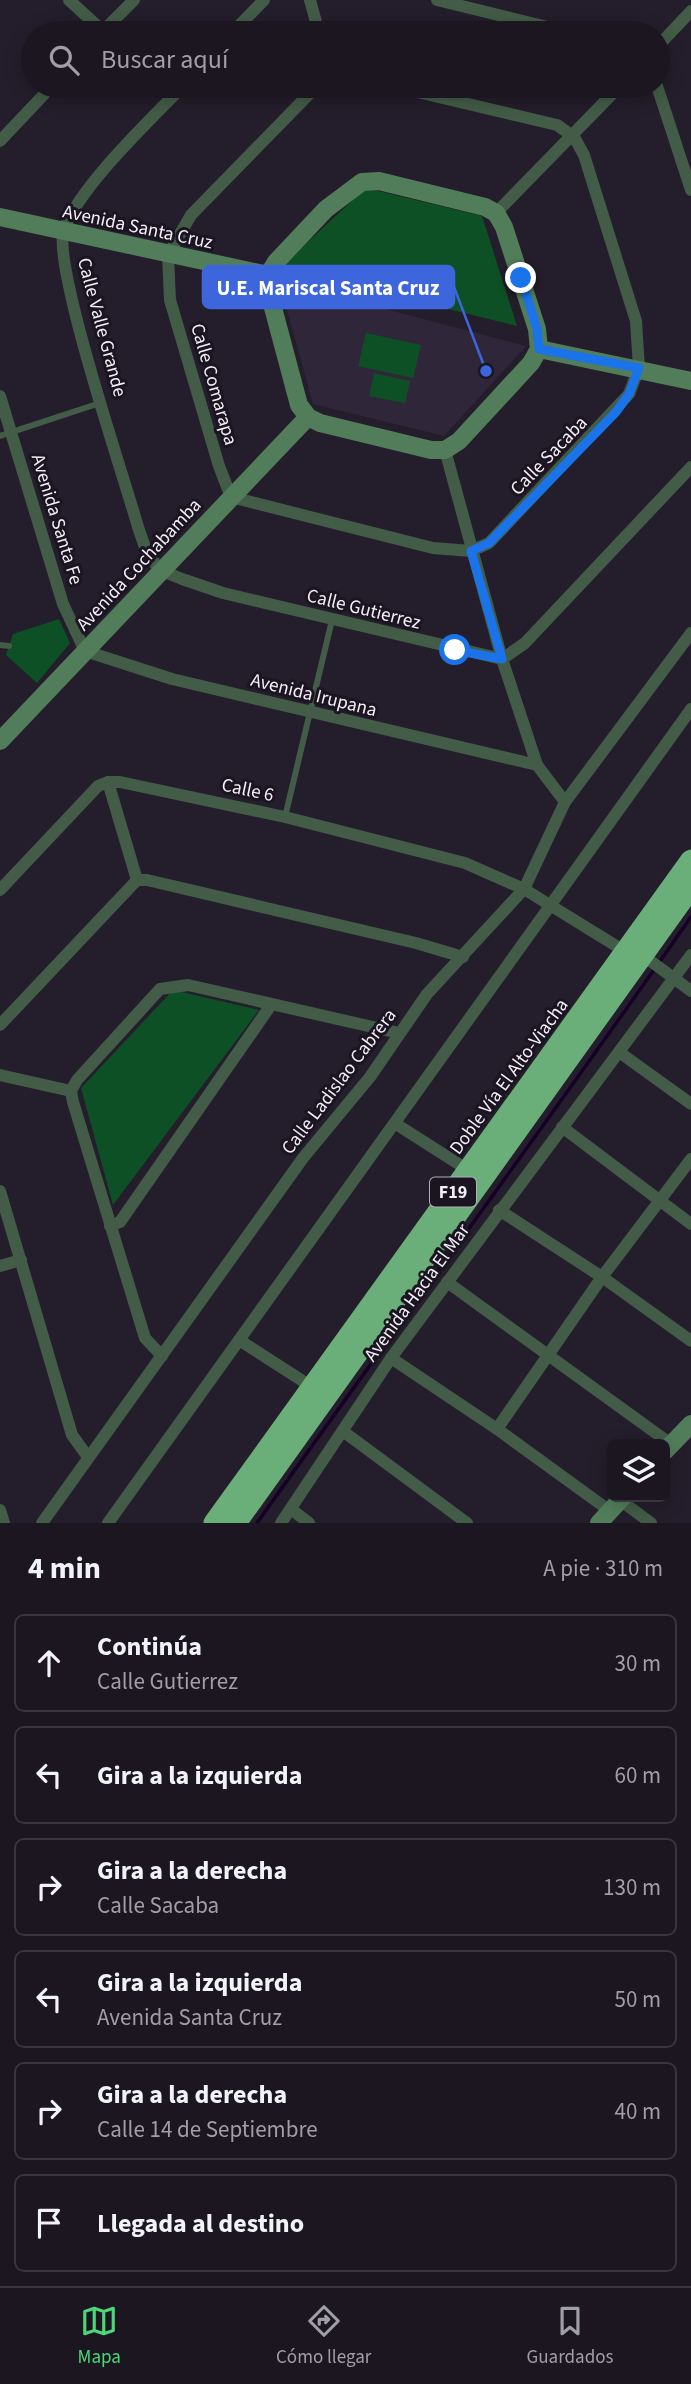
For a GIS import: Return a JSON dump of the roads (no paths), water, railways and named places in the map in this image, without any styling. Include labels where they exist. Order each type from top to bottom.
[{"type":"highway","name":"Doble Vía El Alto-Viacha","points":[[214,1523],[468,1170],[640,957],[691,860]]},
{"type":"highway","name":"Doble Vía El Alto-Viacha","points":[[236,1523],[691,888]]},
{"type":"street","points":[[69,0],[91,21]]},
{"type":"street","points":[[114,21],[134,0]]},
{"type":"street","points":[[244,21],[264,0]]},
{"type":"street","points":[[310,0],[316,21]]},
{"type":"street","points":[[437,0],[476,5],[531,21]]},
{"type":"street","points":[[670,33],[691,11]]},
{"type":"street","points":[[0,141],[41,98]]},
{"type":"street","points":[[63,231],[83,195],[171,98]]},
{"type":"street","name":"Calle Comarapa","points":[[231,498],[170,300],[169,255],[176,236],[191,215],[305,98]]},
{"type":"street","points":[[448,98],[557,125],[574,137]]},
{"type":"street","points":[[496,212],[574,137],[609,98]]},
{"type":"street","points":[[661,98],[691,190]]},
{"type":"street","name":"Calle Sacaba","points":[[471,551],[489,543],[616,412],[629,394],[639,368],[636,321],[584,155],[574,137]]},
{"type":"street","points":[[379,181],[485,207],[496,212],[504,227],[537,329],[539,349],[531,363],[459,441],[445,450],[406,444],[320,423],[308,417],[299,405],[268,289],[268,275],[276,262],[326,209],[362,182],[379,181]]},
{"type":"street","name":"Avenida Santa Cruz","points":[[0,217],[268,275]]},
{"type":"street","name":"Calle Valle Grande","points":[[63,231],[71,297],[143,540],[147,552],[160,570]]},
{"type":"street","points":[[539,349],[691,381]]},
{"type":"street","name":"Avenida Santa Fe","points":[[0,397],[6,435],[63,604],[85,651]]},
{"type":"street","name":"Avenida Cochabamba","points":[[0,741],[308,417]]},
{"type":"street","points":[[445,450],[502,659],[537,765],[565,802]]},
{"type":"street","points":[[502,659],[525,643],[691,467]]},
{"type":"street","points":[[231,498],[432,548],[471,551]]},
{"type":"street","name":"Calle Gutierrez","points":[[160,570],[223,593],[502,659]]},
{"type":"street","name":"Calle Ladislao Cabrera","points":[[42,1523],[303,1158],[370,1077],[427,994],[524,889],[565,802],[691,632]]},
{"type":"street","name":"Avenida Irupana","points":[[85,651],[150,673],[309,713],[537,765]]},
{"type":"street","points":[[108,1523],[691,709]]},
{"type":"street","points":[[0,890],[99,786],[108,782],[137,880]]},
{"type":"street","name":"Calle 6","points":[[108,782],[285,817],[466,863],[524,889],[640,957],[691,991]]},
{"type":"street","points":[[0,1025],[137,880],[147,880],[389,936],[463,957]]},
{"type":"street","name":"Avenida Hacia El Mar","points":[[281,1523],[391,1358],[619,1052],[669,975],[691,955]]},
{"type":"street","points":[[71,1091],[160,989],[188,985],[399,1033]]},
{"type":"street","points":[[110,1226],[120,1223],[271,1005]]},
{"type":"street","points":[[619,1052],[691,1104]]},
{"type":"street","points":[[0,1075],[71,1091]]},
{"type":"street","points":[[71,1091],[145,1338],[162,1356]]},
{"type":"street","points":[[396,1124],[468,1170]]},
{"type":"street","points":[[562,1128],[691,1224]]},
{"type":"street","points":[[498,1429],[602,1277],[691,1159]]},
{"type":"street","points":[[0,1191],[72,1435],[88,1457]]},
{"type":"street","points":[[499,1210],[602,1277],[691,1341]]},
{"type":"street","points":[[0,1266],[21,1260]]},
{"type":"street","points":[[447,1282],[549,1355],[658,1439]]},
{"type":"street","points":[[239,1340],[312,1387]]},
{"type":"street","points":[[391,1358],[613,1507],[652,1523]]},
{"type":"street","points":[[670,1445],[691,1424]]},
{"type":"street","points":[[344,1432],[467,1523]]},
{"type":"street","points":[[291,1509],[309,1523]]},
{"type":"street","points":[[0,1510],[4,1523]]},
{"type":"lane","points":[[6,435],[102,402]]},
{"type":"lane","points":[[285,817],[332,620]]},
{"type":"lane","points":[[0,645],[9,646]]},
{"type":"waterway","points":[[257,1523],[691,917]]},
{"type":"place","name":"U.E. Mariscal Santa Cruz","points":[[486,371]]}]
